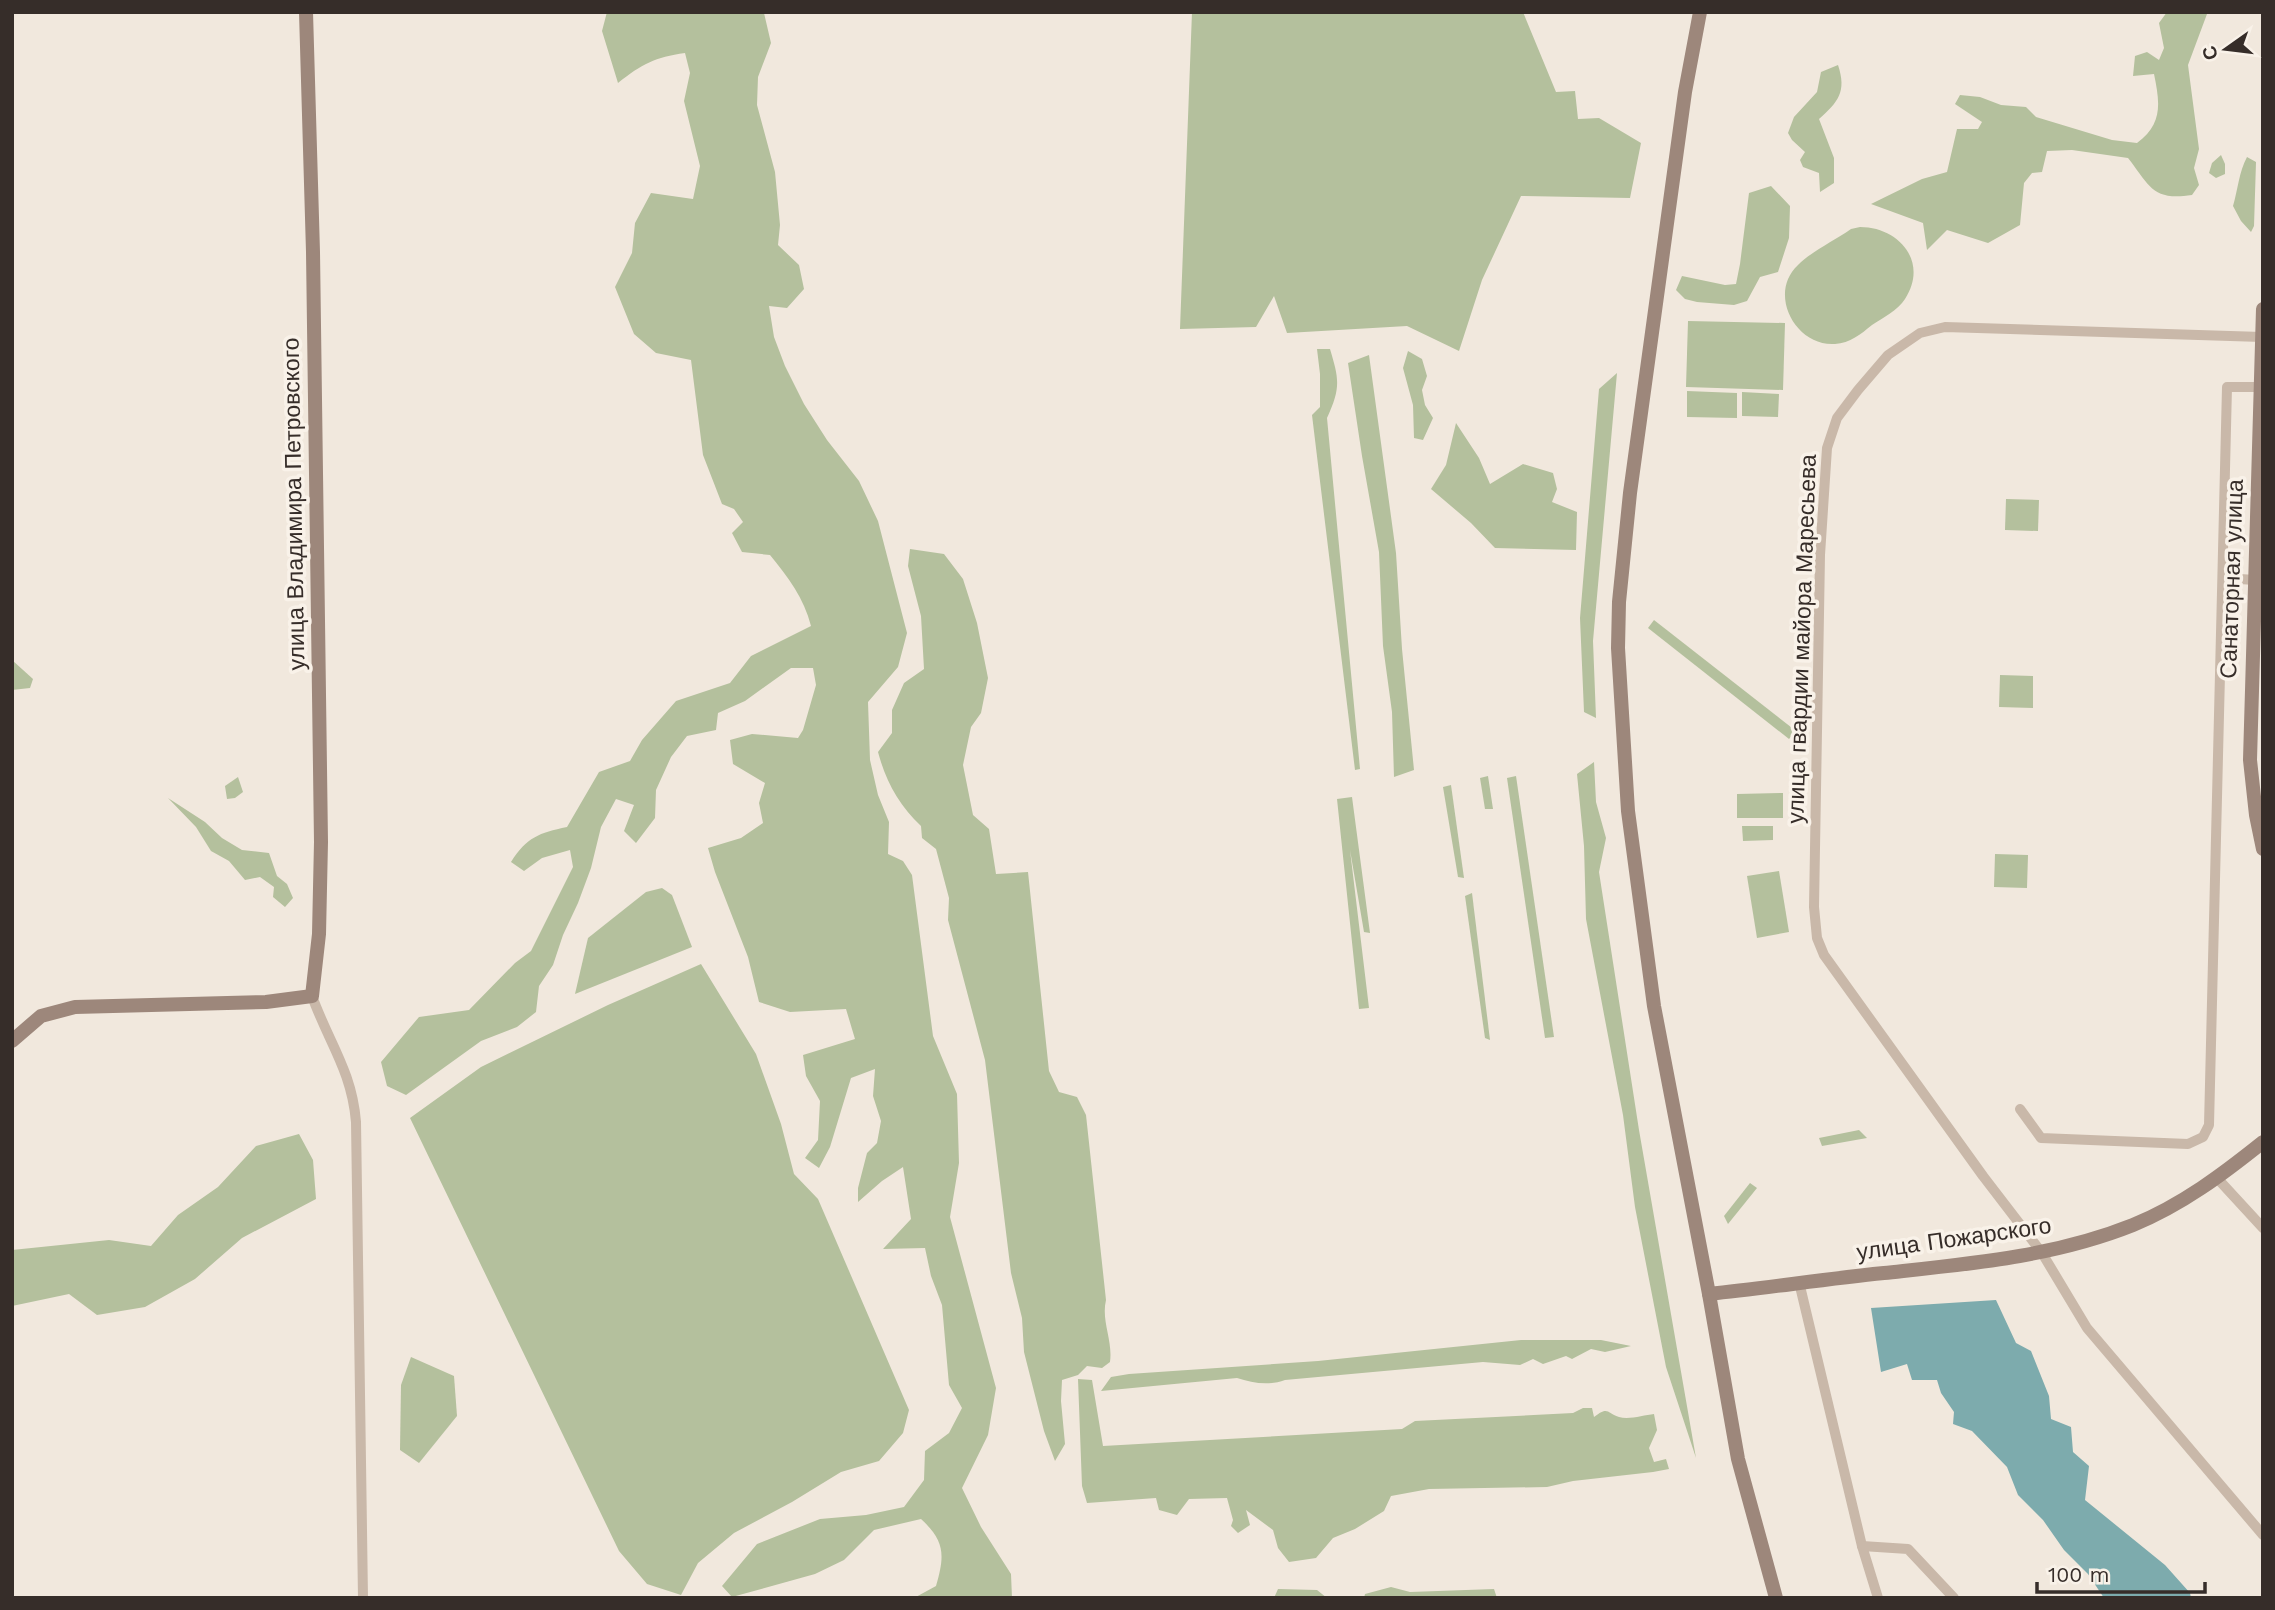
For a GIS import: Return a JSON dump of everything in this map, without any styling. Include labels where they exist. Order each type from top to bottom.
[{"type":"street","name":"улица Владимира Петровского","points":[[306,12],[321,842],[318,934],[312,996]]},
{"type":"street","points":[[1700,12],[1685,92],[1630,493],[1619,602],[1618,648],[1628,811],[1654,1006],[1738,1459],[1776,1598]]},
{"type":"street","name":"Санаторная улица","points":[[2263,309],[2255,579],[2258,667],[2250,760],[2258,787],[2263,849]]},
{"type":"street","name":"улица гвардии майора Маресьева","points":[[2262,337],[1959,326],[1937,329],[1910,339],[1881,363],[1837,418],[1827,448],[1819,574],[1814,896],[1817,938],[1824,955],[1843,983],[2042,1253],[2087,1328],[2263,1535]]},
{"type":"street","points":[[2020,1109],[2041,1139],[2188,1144],[2207,1132],[2210,1111],[2227,387],[2261,378]]},
{"type":"street","points":[[2224,578],[2255,579]]},
{"type":"street","points":[[12,1041],[41,1016],[75,1007],[267,1002],[312,996],[347,1073],[356,1114],[363,1598]]},
{"type":"street","name":"улица Пожарского","points":[[1709,1294],[2042,1253],[2135,1224],[2179,1203],[2263,1142]]},
{"type":"street","points":[[2217,1178],[2263,1228]]},
{"type":"street","points":[[1799,1282],[1862,1546],[1878,1598]]},
{"type":"street","points":[[1862,1546],[1908,1549],[1954,1598]]},
{"type":"green space","points":[[607,12],[764,13],[771,43],[758,77],[757,105],[775,172],[780,225],[778,245],[799,265],[804,289],[787,308],[769,306],[774,337],[804,404],[827,440],[859,481],[878,521],[907,633],[898,667],[868,702],[870,760],[878,795],[889,822],[888,854],[903,861],[912,875],[933,1036],[957,1094],[959,1163],[950,1217],[996,1388],[988,1435],[962,1488],[981,1527],[1011,1574],[1012,1598],[914,1598],[936,1586],[942,1557],[935,1534],[921,1519],[874,1530],[844,1560],[815,1574],[732,1597],[722,1586],[757,1544],[820,1519],[866,1515],[904,1507],[924,1480],[925,1451],[949,1433],[962,1408],[949,1385],[942,1305],[931,1276],[925,1248],[883,1249],[911,1219],[903,1167],[858,1202],[858,1188],[867,1153],[877,1143],[881,1121],[873,1096],[875,1069],[851,1078],[830,1147],[819,1168],[805,1158],[818,1140],[820,1101],[806,1076],[803,1055],[855,1039],[846,1009],[790,1012],[759,1002],[748,957],[708,848],[741,838],[763,823],[759,803],[765,783],[733,764],[730,740],[752,734],[798,738],[803,730],[816,685],[813,668],[791,668],[745,701],[718,713],[716,730],[687,736],[671,757],[656,790],[655,818],[636,843],[624,831],[634,805],[616,799],[601,827],[591,868],[553,965],[539,986],[536,1012],[517,1027],[481,1041],[406,1095],[387,1086],[381,1062],[419,1017],[469,1010],[515,963],[531,951],[573,867],[570,850],[542,858],[524,871],[511,862],[523,847],[534,837],[567,827],[599,772],[630,761],[642,740],[676,701],[730,683],[751,656],[811,626],[800,597],[770,555],[742,552],[732,533],[743,522],[734,509],[722,504],[703,455],[691,360],[656,353],[634,334],[615,287],[632,253],[635,223],[651,193],[693,199],[700,166],[684,101],[690,73],[685,53],[649,62],[618,83],[602,31]]},
{"type":"green space","points":[[1192,12],[1523,12],[1556,92],[1575,91],[1578,119],[1599,118],[1641,143],[1630,198],[1521,196],[1482,280],[1459,351],[1407,326],[1287,333],[1274,296],[1256,327],[1180,329]]},
{"type":"green space","points":[[2167,12],[2207,14],[2188,65],[2199,149],[2194,168],[2199,185],[2192,195],[2168,196],[2153,189],[2128,158],[2072,150],[2047,151],[2042,172],[2032,173],[2024,183],[2020,225],[1988,243],[1947,230],[1927,250],[1923,223],[1871,204],[1922,179],[1947,172],[1957,129],[1978,129],[1982,122],[1955,104],[1960,95],[1980,97],[2001,105],[2026,107],[2036,117],[2112,140],[2137,143],[2155,120],[2158,94],[2154,74],[2133,76],[2135,56],[2147,52],[2159,60],[2164,48],[2159,23]]},
{"type":"green space","points":[[1838,65],[1841,74],[1839,96],[1819,119],[1834,158],[1834,183],[1820,192],[1819,173],[1803,167],[1800,160],[1805,152],[1788,133],[1794,117],[1817,92],[1821,72]]},
{"type":"green space","points":[[2221,155],[2225,174],[2216,178],[2209,173],[2212,163]]},
{"type":"green space","points":[[2247,157],[2256,162],[2254,226],[2251,232],[2233,206]]},
{"type":"green space","points":[[1771,186],[1790,206],[1789,238],[1778,272],[1760,277],[1747,301],[1734,305],[1685,299],[1676,290],[1682,276],[1725,285],[1736,284],[1749,193]]},
{"type":"green space","points":[[1860,227],[1887,233],[1898,240],[1912,260],[1912,285],[1898,307],[1855,338],[1835,344],[1821,343],[1808,337],[1790,316],[1785,290],[1789,277],[1810,255],[1851,229]]},
{"type":"green space","points":[[1688,321],[1785,323],[1783,390],[1686,387]]},
{"type":"green space","points":[[1317,349],[1330,349],[1337,376],[1335,399],[1327,418],[1360,769],[1355,770],[1312,415],[1320,407]]},
{"type":"green space","points":[[1408,351],[1422,359],[1427,376],[1422,390],[1425,405],[1433,418],[1423,440],[1414,438],[1413,405],[1403,368]]},
{"type":"green space","points":[[1369,355],[1396,553],[1414,770],[1394,777],[1392,712],[1383,646],[1379,552],[1348,363]]},
{"type":"green space","points":[[1617,373],[1593,641],[1596,718],[1584,712],[1580,618],[1599,389]]},
{"type":"green space","points":[[1687,391],[1737,393],[1737,418],[1687,417]]},
{"type":"green space","points":[[1742,392],[1779,394],[1778,417],[1742,416]]},
{"type":"green space","points":[[1456,423],[1479,458],[1490,484],[1523,464],[1553,473],[1557,489],[1552,502],[1577,512],[1576,550],[1495,548],[1471,523],[1431,489],[1446,465]]},
{"type":"green space","points":[[2006,499],[2039,500],[2038,531],[2005,530]]},
{"type":"green space","points":[[910,549],[944,554],[963,579],[977,623],[988,678],[981,713],[971,727],[963,765],[973,815],[989,829],[996,874],[1028,872],[1049,1071],[1059,1092],[1077,1097],[1086,1115],[1110,1362],[1102,1368],[1087,1366],[1078,1375],[1062,1380],[1065,1444],[1055,1461],[1044,1431],[1024,1352],[1022,1318],[1011,1273],[985,1060],[948,920],[949,898],[936,849],[922,838],[921,826],[894,792],[878,752],[892,733],[892,710],[904,683],[924,669],[921,616],[908,566]]},
{"type":"green space","points":[[1654,620],[1796,731],[1789,739],[1648,628]]},
{"type":"green space","points":[[12,660],[33,679],[30,688],[12,690]]},
{"type":"green space","points":[[2000,675],[2033,676],[2033,708],[1999,707]]},
{"type":"green space","points":[[1594,762],[1596,802],[1606,838],[1599,872],[1639,1130],[1696,1458],[1666,1367],[1635,1207],[1623,1115],[1586,919],[1584,846],[1577,774]]},
{"type":"green space","points":[[1488,776],[1493,809],[1485,809],[1480,778]]},
{"type":"green space","points":[[1516,776],[1554,1037],[1545,1038],[1507,778]]},
{"type":"green space","points":[[238,777],[243,792],[235,798],[227,799],[225,786]]},
{"type":"green space","points":[[1451,785],[1464,878],[1458,877],[1443,787]]},
{"type":"green space","points":[[1783,793],[1783,818],[1737,818],[1737,794]]},
{"type":"green space","points":[[1352,797],[1370,933],[1364,932],[1350,850],[1369,1008],[1359,1009],[1337,799]]},
{"type":"green space","points":[[168,798],[242,850],[269,853],[277,876],[287,884],[293,898],[285,907],[273,897],[274,887],[260,877],[245,880],[229,861],[211,851],[196,827]]},
{"type":"green space","points":[[1742,826],[1773,826],[1773,840],[1743,841]]},
{"type":"green space","points":[[1995,854],[2028,855],[2027,888],[1994,887]]},
{"type":"green space","points":[[1779,871],[1789,932],[1757,938],[1747,876]]},
{"type":"green space","points":[[662,888],[672,895],[692,947],[575,994],[588,938],[646,892]]},
{"type":"green space","points":[[1472,893],[1490,1040],[1485,1038],[1465,896]]},
{"type":"green space","points":[[701,964],[756,1054],[781,1124],[794,1174],[818,1199],[909,1410],[903,1433],[879,1461],[841,1472],[734,1533],[698,1563],[681,1595],[647,1584],[619,1551],[410,1118],[481,1067],[608,1005]]},
{"type":"green space","points":[[1859,1130],[1867,1138],[1822,1146],[1819,1138]]},
{"type":"green space","points":[[299,1134],[313,1160],[316,1199],[242,1238],[195,1279],[145,1307],[97,1315],[69,1294],[12,1306],[12,1250],[109,1240],[151,1246],[178,1215],[218,1187],[256,1146]]},
{"type":"green space","points":[[1750,1183],[1757,1188],[1728,1224],[1724,1216]]},
{"type":"green space","points":[[1521,1340],[1601,1340],[1631,1346],[1605,1352],[1591,1349],[1572,1359],[1566,1356],[1543,1364],[1533,1359],[1520,1365],[1483,1362],[1273,1383],[1237,1378],[1101,1391],[1111,1377],[1129,1374],[1318,1361]]},
{"type":"green space","points":[[411,1357],[454,1376],[457,1416],[419,1463],[400,1450],[401,1385]]},
{"type":"green space","points":[[1078,1379],[1092,1380],[1103,1446],[1402,1429],[1415,1421],[1573,1413],[1583,1408],[1592,1408],[1594,1417],[1605,1411],[1623,1418],[1654,1414],[1657,1430],[1649,1448],[1654,1462],[1666,1459],[1669,1469],[1573,1481],[1547,1487],[1429,1489],[1391,1496],[1384,1511],[1355,1529],[1333,1538],[1316,1558],[1289,1562],[1278,1548],[1273,1530],[1246,1510],[1250,1525],[1238,1533],[1231,1526],[1233,1520],[1227,1498],[1189,1499],[1177,1515],[1159,1510],[1156,1498],[1087,1503],[1082,1486]]},
{"type":"green space","points":[[1391,1587],[1410,1592],[1494,1589],[1497,1598],[1364,1598],[1365,1594]]},
{"type":"green space","points":[[1278,1589],[1317,1590],[1327,1598],[1274,1598]]},
{"type":"water","points":[[1996,1300],[2016,1343],[2031,1351],[2049,1396],[2051,1419],[2071,1427],[2073,1452],[2089,1466],[2085,1500],[2165,1565],[2190,1593],[2191,1598],[2104,1598],[2088,1574],[2064,1550],[2043,1520],[2018,1495],[2007,1467],[1972,1431],[1953,1424],[1954,1412],[1941,1393],[1937,1380],[1912,1380],[1907,1364],[1881,1372],[1871,1308]]}]
